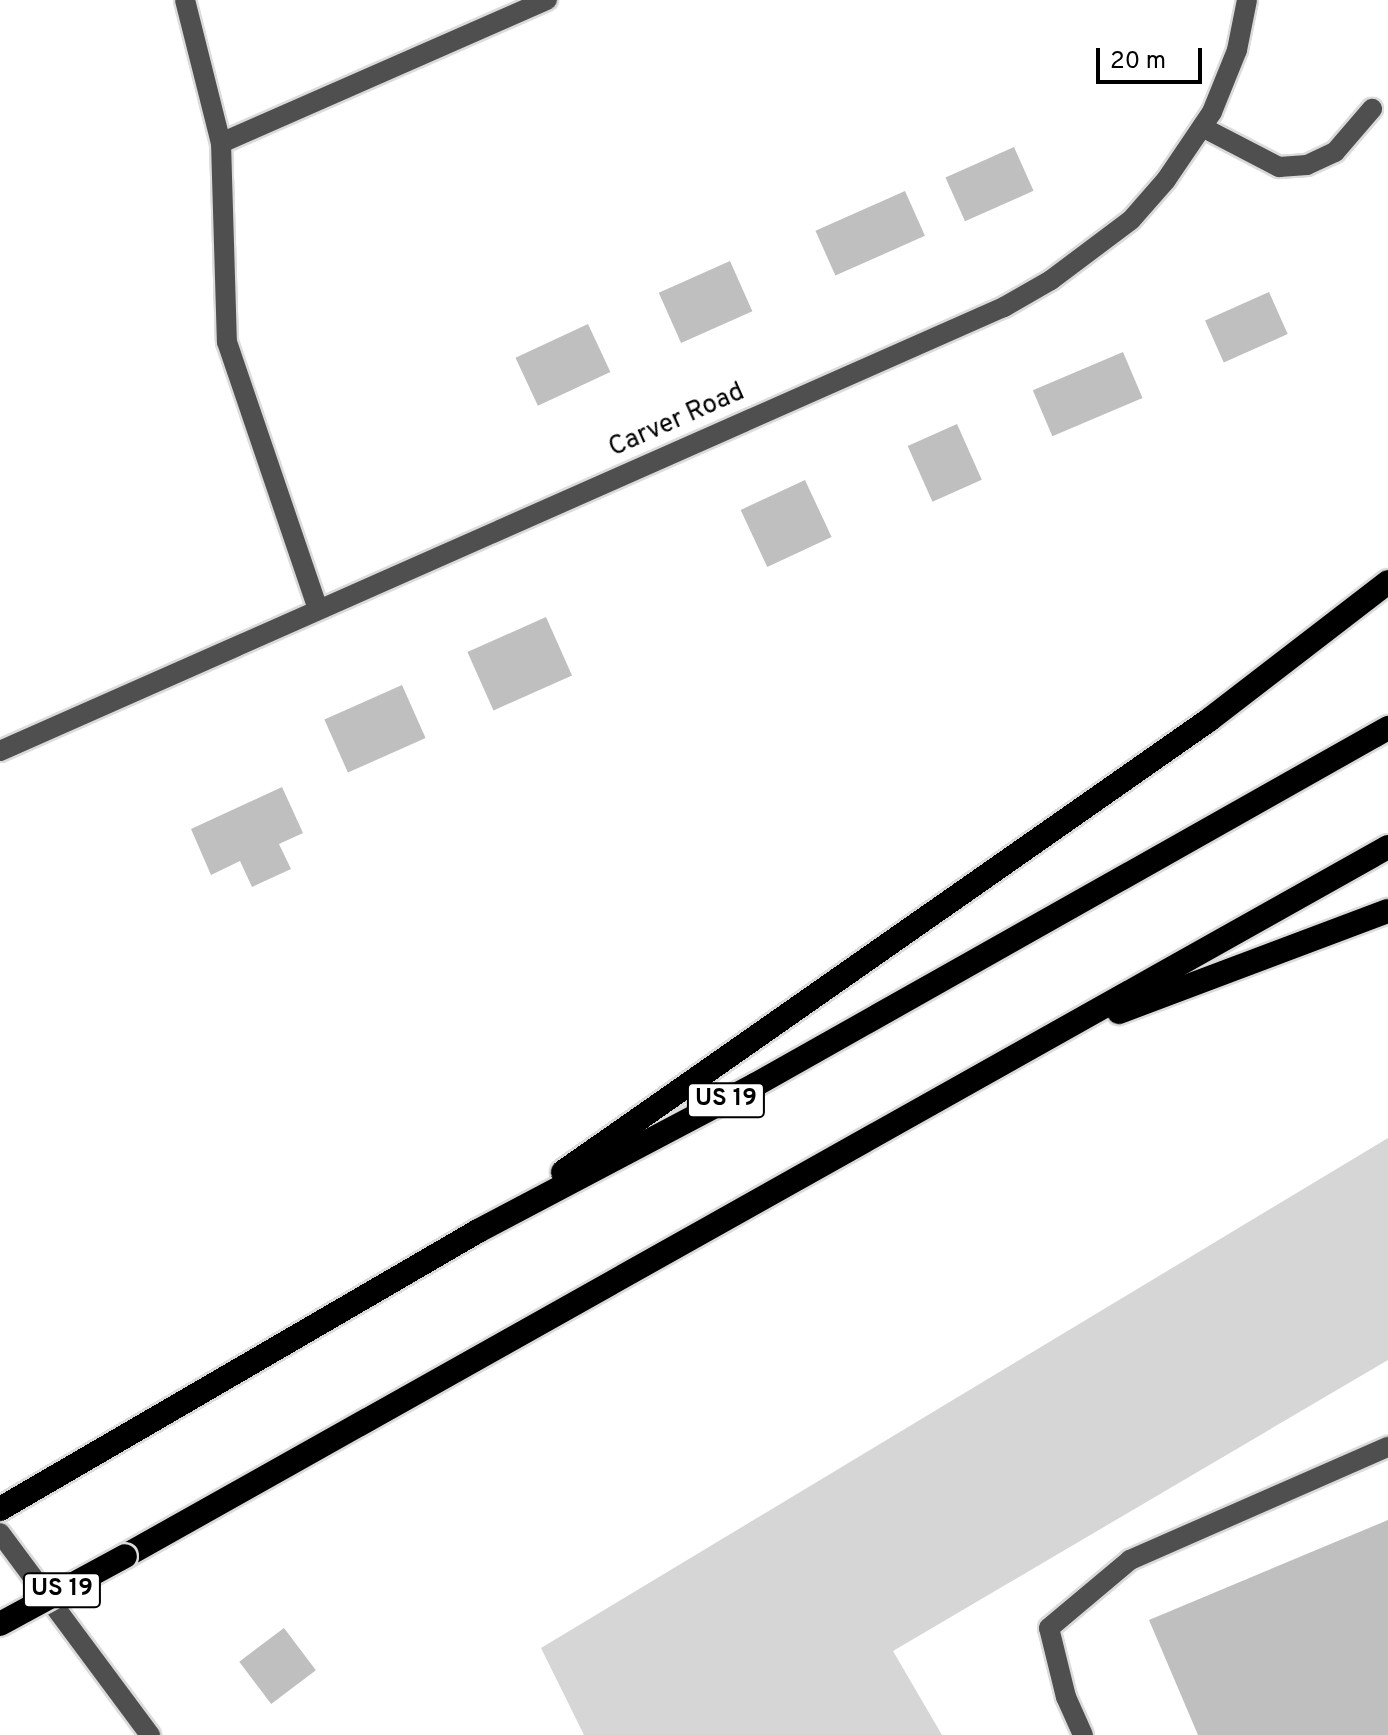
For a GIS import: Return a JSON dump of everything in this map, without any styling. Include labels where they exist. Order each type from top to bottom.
[{"type":"highway","points":[[478,1231],[1209,720],[1388,582]]},
{"type":"highway","name":"US 19","points":[[0,1509],[478,1231],[755,1085],[1388,728]]},
{"type":"highway","name":"US 19","points":[[0,1624],[1388,847]]},
{"type":"highway","points":[[1053,1035],[1388,911]]},
{"type":"street","points":[[185,0],[221,143],[227,342],[317,607]]},
{"type":"street","points":[[221,143],[547,0]]},
{"type":"street","name":"Carver Road","points":[[0,751],[317,607],[1004,307],[1090,255],[1131,220],[1202,127],[1237,50],[1247,0]]},
{"type":"street","points":[[1202,127],[1279,167],[1307,165],[1335,152],[1372,109]]},
{"type":"street","points":[[1083,1735],[1066,1697],[1049,1628],[1130,1560],[1388,1447]]},
{"type":"street","points":[[0,1533],[150,1735]]},
{"type":"shaded area","points":[[1388,1138],[1388,1360],[893,1651],[942,1735],[584,1735],[541,1648]]},
{"type":"building","points":[[1014,147],[1034,191],[965,221],[945,178]]},
{"type":"building","points":[[905,191],[925,236],[835,276],[815,231]]},
{"type":"building","points":[[730,261],[752,311],[681,343],[659,293]]},
{"type":"building","points":[[1269,292],[1288,334],[1224,362],[1205,320]]},
{"type":"building","points":[[588,324],[610,372],[538,406],[515,358]]},
{"type":"building","points":[[1123,352],[1143,398],[1052,436],[1033,390]]},
{"type":"building","points":[[957,424],[982,480],[932,502],[908,446]]},
{"type":"building","points":[[805,480],[832,537],[767,567],[741,510]]},
{"type":"building","points":[[546,617],[572,675],[493,710],[467,652]]},
{"type":"building","points":[[402,685],[426,738],[348,773],[324,720]]},
{"type":"building","points":[[282,787],[303,833],[279,844],[291,869],[252,887],[240,861],[211,875],[191,829]]},
{"type":"building","points":[[1388,1520],[1388,1735],[1198,1735],[1149,1620]]},
{"type":"building","points":[[284,1628],[316,1670],[271,1704],[239,1662]]}]
